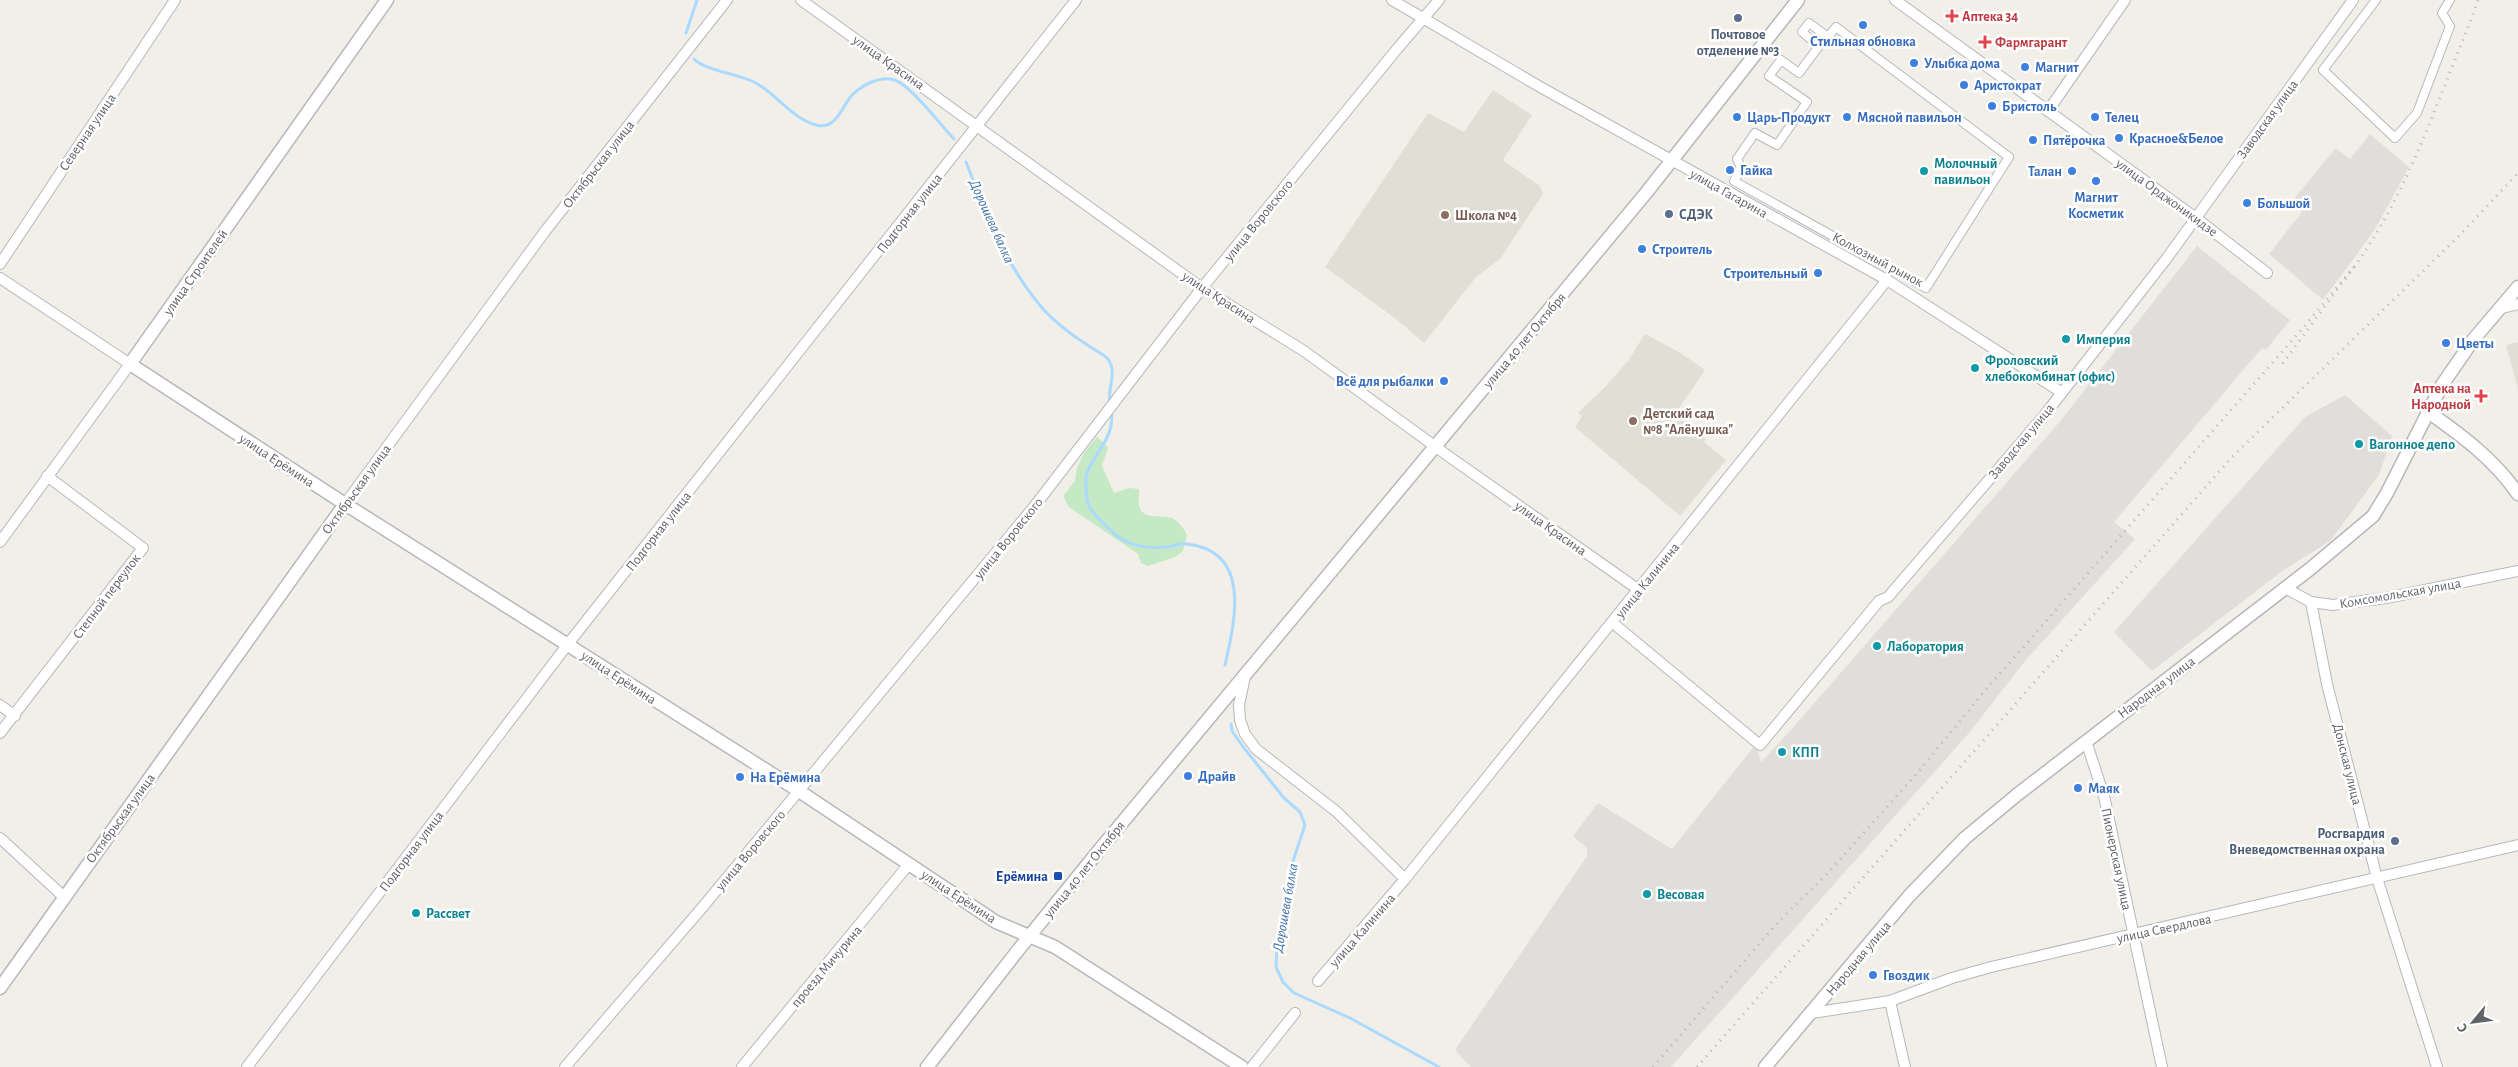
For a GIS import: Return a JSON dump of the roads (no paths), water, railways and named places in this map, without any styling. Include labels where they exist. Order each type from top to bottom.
[{"type":"street","name":"Северная улица","points":[[0,264],[175,0]]},
{"type":"street","name":"улица Строителей","points":[[0,542],[130,364],[386,0]]},
{"type":"street","name":"Октябрьская улица","points":[[1,986],[345,504],[546,230],[727,0]]},
{"type":"street","name":"улица Красина","points":[[801,0],[1202,288],[1304,351],[1435,447],[1639,590]]},
{"type":"street","name":"Подгорная улица","points":[[247,1067],[568,644],[1076,0]]},
{"type":"street","name":"улица Гагарина","points":[[1392,0],[1672,161],[1887,280],[2061,392]]},
{"type":"street","name":"улица Воровского","points":[[564,1067],[799,792],[1037,503],[1202,288],[1396,49],[1424,20],[1439,0]]},
{"type":"street","name":"улица 40 лет Октября","points":[[927,1067],[1029,936],[1672,161],[1798,0]]},
{"type":"street","name":"улица Орджоникидзе","points":[[1895,0],[2196,218],[2267,273]]},
{"type":"street","points":[[2048,111],[2125,0]]},
{"type":"street","name":"Заводская улица","points":[[1613,623],[1760,745],[1879,601],[1888,597],[2043,417],[2196,218],[2353,0]]},
{"type":"street","points":[[2376,0],[2323,70],[2396,138],[2417,113],[2450,26],[2442,13],[2450,0]]},
{"type":"street","name":"Колхозный рынок","points":[[1809,23],[1828,37],[1836,27],[2009,157],[1926,288],[1734,180],[1741,168],[1737,159],[1755,133],[1778,145],[1807,102],[1769,76],[1781,60],[1799,73],[1820,46],[1802,32],[1809,23]]},
{"type":"street","name":"улица Ерёмина","points":[[0,278],[345,504],[799,792],[996,922],[1063,952],[1242,1067]]},
{"type":"street","name":"улица Калинина","points":[[1318,981],[1405,879],[1613,623],[1887,280]]},
{"type":"street","name":"Народная улица","points":[[1765,1067],[1812,1014],[1909,896],[1965,838],[2086,741],[2285,588],[2372,516],[2387,493],[2427,411],[2453,366],[2518,287]]},
{"type":"street","points":[[2498,310],[2518,304]]},
{"type":"street","points":[[2427,411],[2458,433],[2489,460],[2518,494]]},
{"type":"street","name":"Степной переулок","points":[[0,733],[143,548],[47,476]]},
{"type":"street","name":"Комсомольская улица","points":[[2285,588],[2312,602],[2332,605],[2386,598],[2518,571]]},
{"type":"street","name":"Донская улица","points":[[2312,602],[2327,684],[2377,878],[2437,1067]]},
{"type":"street","name":"улица 40 лет Октября","points":[[1245,675],[1239,705],[1245,734],[1256,749],[1337,812],[1405,879]]},
{"type":"street","points":[[0,705],[15,716]]},
{"type":"street","name":"Пионерская улица","points":[[2086,741],[2104,796],[2162,1067]]},
{"type":"street","points":[[0,838],[64,897]]},
{"type":"street","name":"улица Свердлова","points":[[1812,1014],[1890,1002],[1952,978],[2518,845]]},
{"type":"street","name":"проезд Мичурина","points":[[742,1067],[909,864]]},
{"type":"street","points":[[1890,1002],[1904,1067]]},
{"type":"street","points":[[1252,1067],[1295,1013]]},
{"type":"waterway","points":[[686,33],[697,0]]},
{"type":"waterway","name":"Дорошева балка","points":[[694,59],[705,66],[754,82],[799,117],[807,122],[823,126],[835,120],[850,97],[864,86],[876,80],[889,79],[896,81],[916,96],[954,139]]},
{"type":"waterway","name":"Дорошева балка","points":[[966,162],[999,240],[1008,258],[1031,293],[1044,310],[1060,325],[1108,359],[1112,370],[1110,403]]},
{"type":"waterway","name":"Дорошева балка","points":[[1111,411],[1112,420],[1108,436],[1087,473],[1086,492],[1089,506],[1096,516],[1114,533],[1135,545],[1142,547],[1168,547],[1187,544],[1208,549],[1222,560],[1230,574],[1234,591],[1235,609],[1225,665]]},
{"type":"waterway","name":"Дорошева балка","points":[[1231,724],[1232,731],[1244,748],[1284,798],[1300,812],[1305,825],[1289,873],[1277,946],[1276,967],[1283,982],[1294,993],[1350,1018],[1439,1067]]},
{"type":"railway","points":[[2354,267],[2369,246],[2406,178],[2478,0]]},
{"type":"railway","points":[[1697,1067],[2232,457],[2457,238],[2518,173]]},
{"type":"railway","points":[[1653,1067],[1778,922],[1827,874],[1919,771],[1983,693],[2302,329],[2354,267],[2280,367]]},
{"type":"place","name":"Аптека 34","points":[[1952,16]]},
{"type":"place","name":"Почтовое отделение №3","points":[[1738,18]]},
{"type":"place","name":"Стильная обновка","points":[[1863,25]]},
{"type":"place","name":"Фармгарант","points":[[1985,42]]},
{"type":"place","name":"Улыбка дома","points":[[1914,63]]},
{"type":"place","name":"Магнит","points":[[2025,67]]},
{"type":"place","name":"Аристократ","points":[[1964,85]]},
{"type":"place","name":"Бристоль","points":[[1992,106]]},
{"type":"place","name":"Царь-Продукт","points":[[1737,117]]},
{"type":"place","name":"Мясной павильон","points":[[1847,117]]},
{"type":"place","name":"Телец","points":[[2095,117]]},
{"type":"place","name":"Красное&Белое","points":[[2119,138]]},
{"type":"place","name":"Пятёрочка","points":[[2033,140]]},
{"type":"place","name":"Гайка","points":[[1730,170]]},
{"type":"place","name":"Молочный павильон","points":[[1924,171]]},
{"type":"place","name":"Талан","points":[[2072,171]]},
{"type":"place","name":"Магнит Косметик","points":[[2096,181]]},
{"type":"place","name":"Большой","points":[[2247,203]]},
{"type":"place","name":"СДЭК","points":[[1669,214]]},
{"type":"place","name":"Школа №4","points":[[1445,215]]},
{"type":"place","name":"Строитель","points":[[1642,249]]},
{"type":"place","name":"Строительный","points":[[1818,273]]},
{"type":"place","name":"Империя","points":[[2066,339]]},
{"type":"place","name":"Цветы","points":[[2446,343]]},
{"type":"place","name":"Фроловский хлебокомбинат (офис)","points":[[1975,368]]},
{"type":"place","name":"Всё для рыбалки","points":[[1444,381]]},
{"type":"place","name":"Аптека на Народной","points":[[2481,396]]},
{"type":"place","name":"Детский сад №8 \"Алёнушка\"","points":[[1633,421]]},
{"type":"place","name":"Вагонное депо","points":[[2359,444]]},
{"type":"place","name":"Лаборатория","points":[[1877,646]]},
{"type":"place","name":"КПП","points":[[1782,752]]},
{"type":"place","name":"Драйв","points":[[1188,776]]},
{"type":"place","name":"На Ерёмина","points":[[740,777]]},
{"type":"place","name":"Маяк","points":[[2078,788]]},
{"type":"place","name":"Росгвардия Вневедомственная охрана","points":[[2395,841]]},
{"type":"place","name":"Ерёмина","points":[[1058,876]]},
{"type":"place","name":"Весовая","points":[[1647,894]]},
{"type":"place","name":"Рассвет","points":[[416,913]]},
{"type":"place","name":"Гвоздик","points":[[1873,975]]}]
